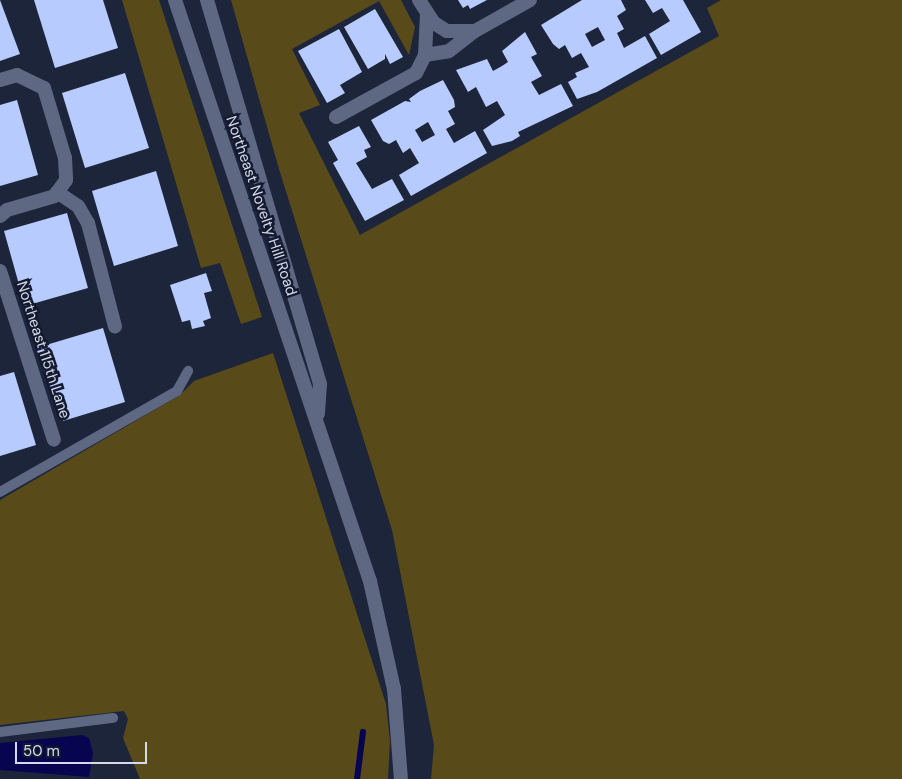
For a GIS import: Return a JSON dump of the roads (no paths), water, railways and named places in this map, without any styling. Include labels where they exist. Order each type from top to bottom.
[{"type":"main road","name":"Northeast Novelty Hill Road","points":[[175,0],[318,422],[370,582],[389,658],[401,779]]},
{"type":"main road","name":"Northeast Novelty Hill Road","points":[[207,0],[320,384],[318,422]]},
{"type":"main road","points":[[419,0],[427,14],[447,30],[475,31]]},
{"type":"main road","points":[[426,55],[449,51],[475,31],[530,0]]},
{"type":"main road","points":[[336,118],[416,73],[426,55],[423,40],[427,14]]},
{"type":"main road","points":[[0,80],[17,75],[44,88],[65,158],[66,180],[57,192],[7,210],[0,216]]},
{"type":"main road","points":[[57,192],[78,206],[88,223],[115,327]]},
{"type":"main road","name":"Northeast 115th Lane","points":[[0,271],[54,440]]},
{"type":"lane","points":[[0,492],[177,391],[188,371]]},
{"type":"lane","points":[[0,732],[113,718]]},
{"type":"waterway","points":[[357,779],[363,732]]}]
